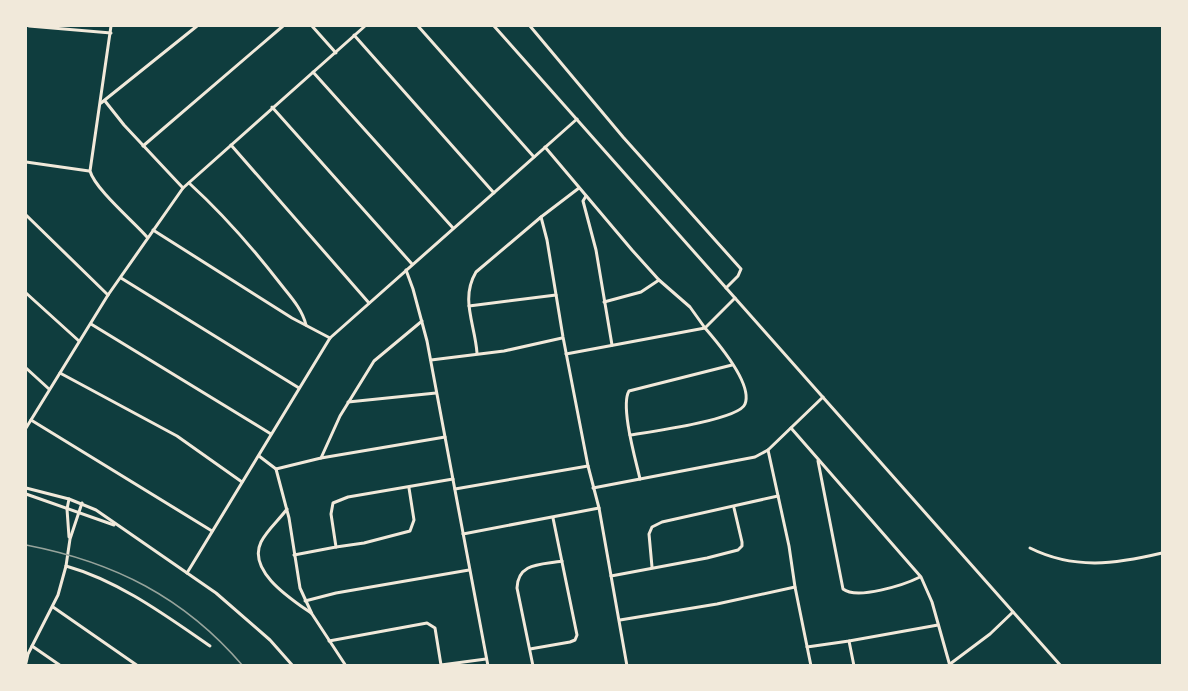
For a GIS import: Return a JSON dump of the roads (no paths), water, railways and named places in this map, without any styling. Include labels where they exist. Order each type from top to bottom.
[{"type":"street","points":[[29,26],[111,33]]},
{"type":"street","points":[[111,26],[90,171],[92,178],[147,237]]},
{"type":"street","points":[[101,103],[197,26]]},
{"type":"street","points":[[143,146],[283,26]]},
{"type":"street","points":[[312,26],[336,53]]},
{"type":"street","points":[[26,428],[108,295],[183,188],[364,26]]},
{"type":"street","points":[[418,26],[534,157]]},
{"type":"street","points":[[494,26],[1061,666]]},
{"type":"street","points":[[530,26],[623,137],[741,269],[738,276],[726,288]]},
{"type":"street","points":[[354,34],[494,193]]},
{"type":"street","points":[[313,72],[453,228]]},
{"type":"street","points":[[105,101],[124,125],[183,188]]},
{"type":"street","points":[[272,107],[412,264]]},
{"type":"street","points":[[187,573],[330,338],[577,119]]},
{"type":"street","points":[[231,145],[369,303]]},
{"type":"street","points":[[545,147],[659,280],[690,308],[718,343],[742,379],[746,403],[738,412],[669,430],[630,435]]},
{"type":"street","points":[[26,162],[90,171]]},
{"type":"street","points":[[189,183],[245,238],[303,314],[306,325]]},
{"type":"street","points":[[477,353],[468,289],[476,272],[579,188]]},
{"type":"street","points":[[586,196],[584,201],[596,250],[612,345]]},
{"type":"street","points":[[26,215],[108,295]]},
{"type":"street","points":[[541,217],[548,240],[563,338],[588,466],[599,508],[627,666]]},
{"type":"street","points":[[153,230],[292,318],[330,338]]},
{"type":"street","points":[[406,270],[431,360],[488,666]]},
{"type":"street","points":[[121,278],[299,388]]},
{"type":"street","points":[[604,302],[641,292],[659,280]]},
{"type":"street","points":[[26,293],[79,341]]},
{"type":"street","points":[[469,306],[556,295]]},
{"type":"street","points":[[567,354],[705,328],[735,298]]},
{"type":"street","points":[[321,459],[348,402],[374,361],[422,321]]},
{"type":"street","points":[[91,324],[272,434]]},
{"type":"street","points":[[431,360],[504,351],[563,338]]},
{"type":"street","points":[[640,479],[625,400],[629,391],[732,365]]},
{"type":"street","points":[[26,368],[49,389]]},
{"type":"street","points":[[60,373],[177,436],[242,482]]},
{"type":"street","points":[[348,402],[436,393]]},
{"type":"street","points":[[593,488],[755,457],[768,450],[823,397]]},
{"type":"street","points":[[31,420],[212,531]]},
{"type":"street","points":[[791,428],[921,577],[932,602],[950,665],[1014,612]]},
{"type":"street","points":[[276,469],[445,436]]},
{"type":"street","points":[[768,450],[789,546],[811,666]]},
{"type":"street","points":[[259,455],[276,469],[287,509],[300,588],[305,601],[346,666]]},
{"type":"street","points":[[817,459],[843,589],[854,594],[898,586],[921,577]]},
{"type":"street","points":[[455,489],[588,466]]},
{"type":"street","points":[[336,547],[331,514],[333,503],[348,496],[409,488],[453,479]]},
{"type":"street","points":[[294,555],[363,543],[410,531],[414,520],[409,488]]},
{"type":"street","points":[[26,489],[69,499],[96,510],[244,615],[293,666]]},
{"type":"street","points":[[26,494],[116,525]]},
{"type":"street","points":[[652,567],[650,534],[652,526],[778,496]]},
{"type":"street","points":[[69,499],[67,509],[70,539]]},
{"type":"street","points":[[26,663],[32,646],[53,608],[66,566],[70,539],[82,503]]},
{"type":"street","points":[[611,576],[738,550],[742,542],[734,507]]},
{"type":"street","points":[[463,534],[599,508]]},
{"type":"street","points":[[287,509],[261,542],[257,555],[266,576],[281,591],[312,614]]},
{"type":"street","points":[[530,649],[570,642],[575,640],[577,635],[553,518]]},
{"type":"street","points":[[1030,548],[1060,561],[1080,563],[1112,562],[1162,553]]},
{"type":"street","points":[[533,666],[517,588],[518,575],[529,567],[562,561]]},
{"type":"street","points":[[66,566],[88,573],[121,589],[173,620],[210,646]]},
{"type":"street","points":[[305,601],[347,591],[469,570]]},
{"type":"street","points":[[619,620],[717,604],[795,587]]},
{"type":"street","points":[[53,608],[138,666]]},
{"type":"street","points":[[329,641],[427,623],[435,628],[439,665],[486,658]]},
{"type":"street","points":[[807,647],[938,625]]},
{"type":"street","points":[[849,641],[854,666]]},
{"type":"street","points":[[32,646],[61,666]]},
{"type":"railway","points":[[26,545],[89,561],[145,586],[197,620],[243,666]]}]
